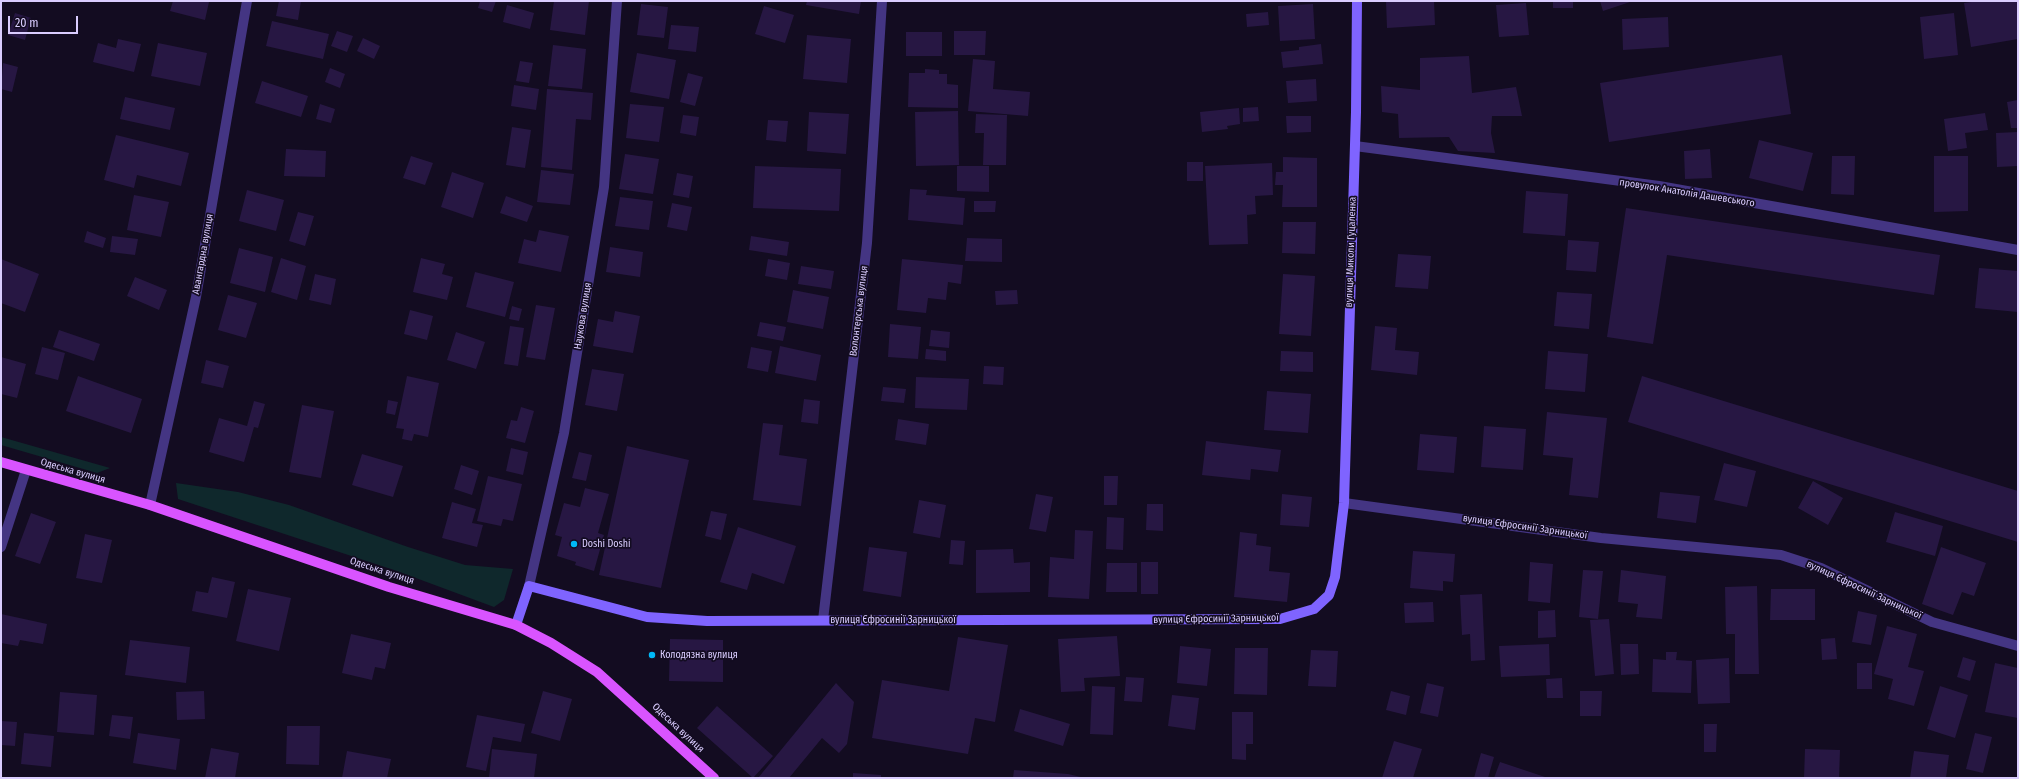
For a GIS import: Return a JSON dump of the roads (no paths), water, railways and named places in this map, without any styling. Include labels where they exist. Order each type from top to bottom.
[{"type":"main road","name":"Одеська вулиця","points":[[1,462],[150,505],[389,587],[516,626],[551,643],[597,672],[714,778]]},
{"type":"street","name":"Авангардна вулиця","points":[[150,505],[196,297],[247,1]]},
{"type":"street","name":"Наукова вулиця","points":[[516,626],[529,586],[564,433],[604,187],[617,1]]},
{"type":"street","name":"Волонтерська вулиця","points":[[823,620],[867,243],[882,1]]},
{"type":"street","name":"вулиця Миколи Гуцаленка","points":[[1344,503],[1355,146],[1356,1]]},
{"type":"street","name":"провулок Анатолія Дашевського","points":[[1355,146],[1659,186],[2018,250]]},
{"type":"street","points":[[1,548],[26,470]]},
{"type":"street","name":"вулиця Єфросинії Зарницької","points":[[529,586],[647,617],[707,621],[1280,619],[1314,609],[1329,595],[1335,577],[1344,503],[1601,538],[1781,555],[1821,568],[1932,622],[2018,646]]},
{"type":"place","name":"Doshi Doshi","points":[[574,544]]},
{"type":"place","name":"Колодязна вулиця","points":[[652,655]]}]
